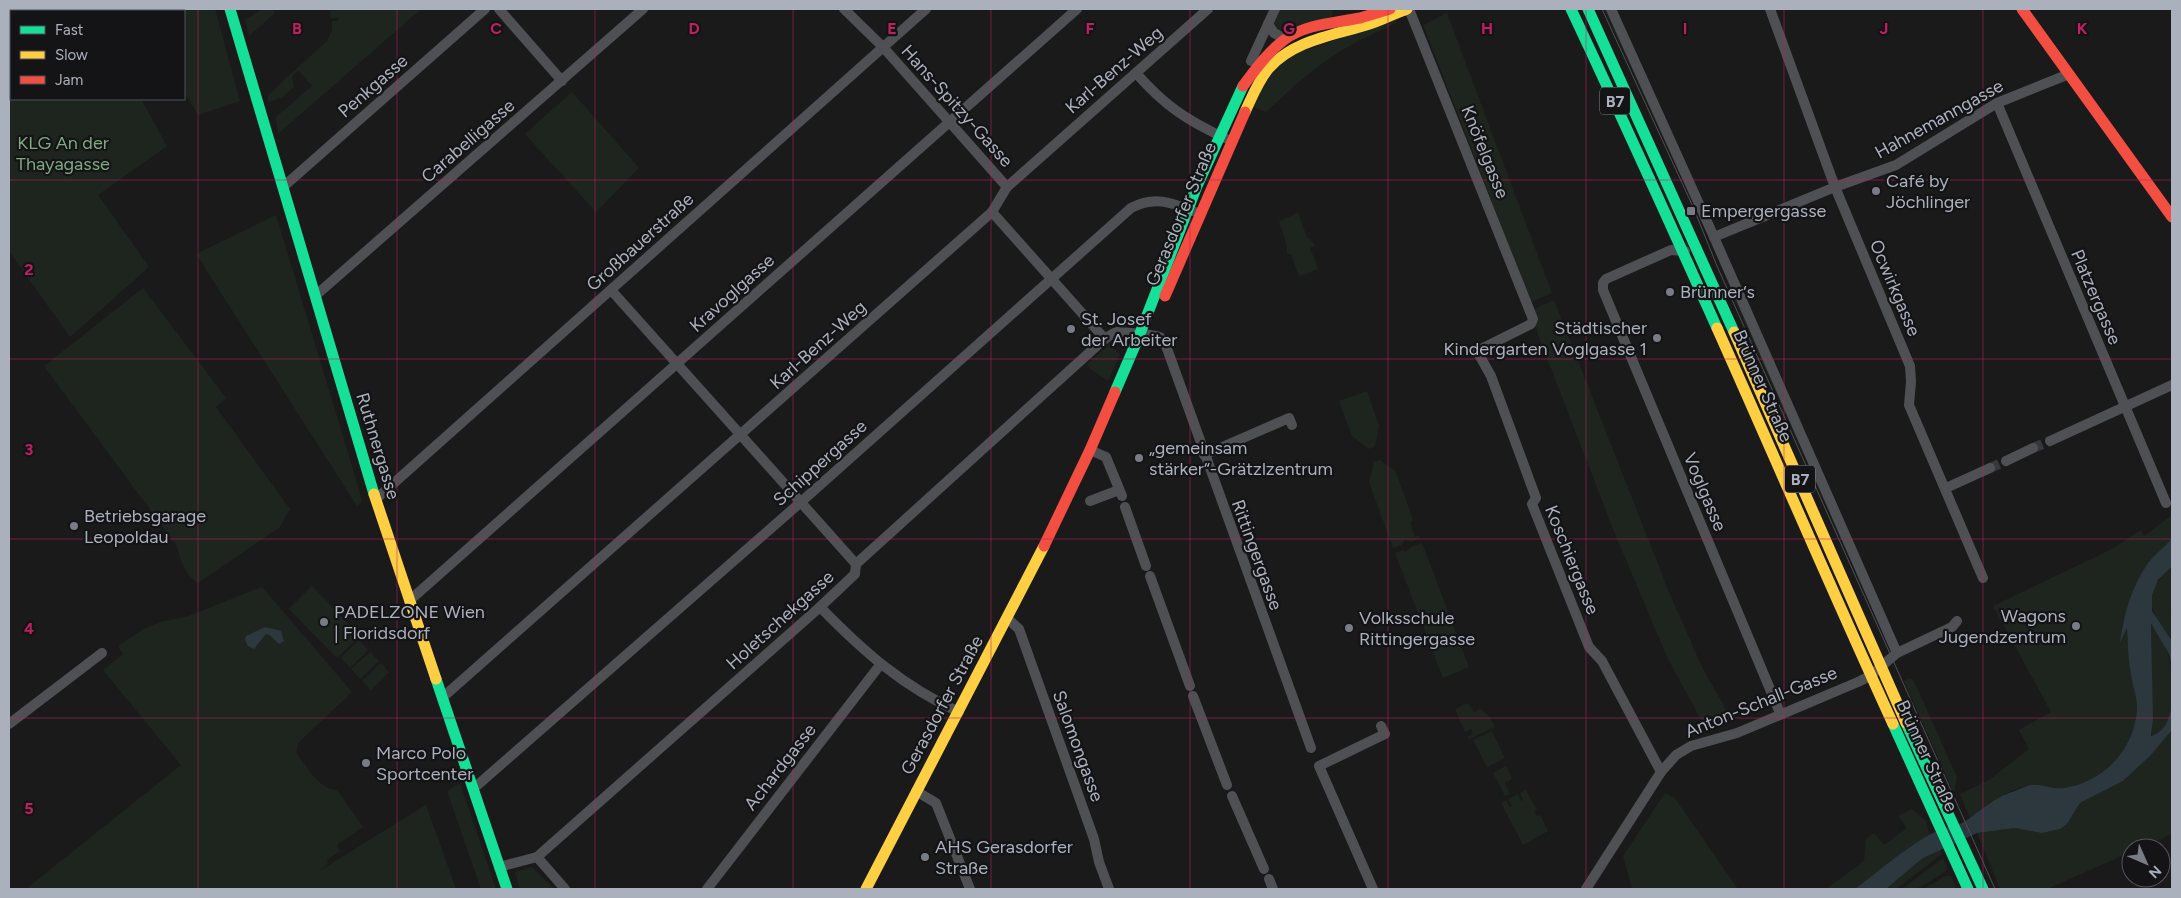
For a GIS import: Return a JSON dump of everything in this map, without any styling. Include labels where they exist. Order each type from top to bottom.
[{"type":"main road","name":"Ruthnergasse","points":[[230,9],[376,499],[507,889]]},
{"type":"main road","name":"Gerasdorfer Straße","points":[[1144,335],[1189,210],[1220,135],[1242,88],[1263,59],[1284,39],[1342,14],[1359,18],[1390,9]]},
{"type":"main road","name":"Gerasdorfer Straße","points":[[866,889],[1094,451],[1256,87],[1269,68],[1290,50],[1311,40],[1375,22],[1408,9]]},
{"type":"main road","name":"Brünner Straße","points":[[1571,9],[1643,161],[1680,250],[1791,494],[1827,580],[1936,815],[1968,889]]},
{"type":"main road","name":"Brünner Straße","points":[[1588,9],[1881,666],[1983,889]]},
{"type":"main road","points":[[2022,9],[2172,217]]},
{"type":"main road","points":[[1290,50],[1309,37],[1338,28],[1342,14]]},
{"type":"street","name":"Penkgasse","points":[[283,187],[485,9]]},
{"type":"street","points":[[499,9],[562,81]]},
{"type":"street","name":"Carabelligasse","points":[[315,296],[643,9]]},
{"type":"street","name":"Hans-Spitzy-Gasse","points":[[844,9],[883,47],[1007,187]]},
{"type":"street","name":"Großbauerstraße","points":[[376,499],[926,9]]},
{"type":"street","name":"Kravoglgasse","points":[[409,601],[1077,9]]},
{"type":"street","name":"Karl-Benz-Weg","points":[[442,698],[992,212],[1007,187],[1208,9]]},
{"type":"street","points":[[1251,62],[1274,9]]},
{"type":"street","name":"Knöfelgasse","points":[[1408,9],[1533,318],[1531,324],[1477,351]]},
{"type":"street","name":"Brünner Straße","points":[[1611,9],[1714,237],[1897,653]]},
{"type":"street","name":"Ocwirkgasse","points":[[1770,9],[1835,187],[1910,366],[1909,405],[1983,578]]},
{"type":"street","points":[[1268,24],[1274,33],[1284,39]]},
{"type":"street","points":[[1136,73],[1153,93],[1178,113],[1232,140]]},
{"type":"street","name":"Hahnemanngasse","points":[[1714,237],[1835,187],[1896,165],[1997,103],[2069,74]]},
{"type":"street","name":"Platzergasse","points":[[1997,103],[2166,503]]},
{"type":"street","name":"Schippergasse","points":[[473,789],[801,502],[1135,205],[1151,200],[1162,200],[1200,214]]},
{"type":"street","points":[[992,212],[1105,339]]},
{"type":"street","name":"Voglgasse","points":[[1680,250],[1671,250],[1606,279],[1603,283],[1603,290],[1780,713]]},
{"type":"street","points":[[1680,250],[1693,256],[1703,264]]},
{"type":"street","points":[[611,290],[856,564]]},
{"type":"street","name":"Holetschekgasse","points":[[499,867],[537,857],[820,607],[855,574],[856,564],[1105,339],[1114,333],[1122,332],[1144,335]]},
{"type":"street","name":"Rittingergasse","points":[[1144,335],[1160,337],[1165,343],[1310,748]]},
{"type":"street","name":"Koschiergasse","points":[[1477,351],[1491,376],[1536,498],[1532,504],[1589,647],[1602,661],[1661,772]]},
{"type":"street","points":[[2050,441],[2172,385]]},
{"type":"street","points":[[1204,455],[1289,418],[1292,425]]},
{"type":"street","points":[[2006,461],[2033,448]]},
{"type":"street","points":[[1090,500],[1120,493],[1106,458],[1094,451]]},
{"type":"street","points":[[1946,488],[1990,468]]},
{"type":"street","points":[[1125,507],[1227,785]]},
{"type":"street","points":[[820,607],[880,665],[939,703],[959,712]]},
{"type":"street","name":"Salomongasse","points":[[1007,618],[1019,629],[1110,889]]},
{"type":"street","points":[[1881,666],[1897,653],[1952,627],[1957,621]]},
{"type":"street","points":[[9,724],[102,653]]},
{"type":"street","name":"Achardgasse","points":[[706,889],[880,665]]},
{"type":"street","name":"Anton-Schall-Gasse","points":[[1586,889],[1661,772],[1676,755],[1691,746],[1737,733],[1870,676],[1881,666]]},
{"type":"street","points":[[1373,889],[1318,766],[1385,734],[1381,726]]},
{"type":"street","points":[[916,791],[936,803],[970,889]]},
{"type":"street","points":[[1232,796],[1264,868]]},
{"type":"street","points":[[537,857],[565,889]]},
{"type":"green space","name":"KLG An der Thayagasse","points":[[9,9],[215,9],[240,101],[198,115],[185,94],[185,10],[10,10],[10,100],[142,100],[167,146],[98,195],[149,267],[70,337],[9,251]]},
{"type":"green space","points":[[262,9],[274,9],[274,14],[249,36],[245,20]]},
{"type":"green space","points":[[330,9],[421,9],[278,134],[276,117],[312,86],[298,70],[292,76],[294,87],[283,97],[268,102],[268,95],[327,41],[332,31],[332,21],[338,21],[339,18],[331,18]]},
{"type":"green space","points":[[1277,9],[1333,9],[1332,16],[1289,33],[1277,29],[1273,24]]},
{"type":"green space","points":[[1604,9],[1607,9],[1705,228]]},
{"type":"green space","points":[[1447,13],[1552,293],[1531,302],[1423,25]]},
{"type":"green space","points":[[1396,18],[1396,23],[1339,52],[1306,76],[1266,112],[1251,106],[1281,59]]},
{"type":"green space","points":[[572,92],[639,168],[596,212],[525,134]]},
{"type":"green space","points":[[1298,213],[1307,237],[1315,246],[1310,248],[1318,269],[1299,276],[1291,254],[1287,254],[1287,245],[1279,221]]},
{"type":"green space","points":[[276,215],[358,486],[362,501],[357,506],[196,254]]},
{"type":"green space","points":[[143,288],[226,398],[216,407],[290,509],[280,527],[198,583],[190,576],[184,566],[177,546],[44,366]]},
{"type":"green space","points":[[1734,291],[1866,595],[1731,292]]},
{"type":"green space","points":[[1554,300],[1671,597],[1702,667],[1732,720],[1705,727],[1668,659],[1615,534],[1537,332],[1534,309]]},
{"type":"green space","points":[[1109,345],[1120,354],[1108,381],[1089,368],[1087,364]]},
{"type":"green space","points":[[1367,391],[1379,426],[1375,446],[1369,449],[1352,436],[1339,401]]},
{"type":"green space","points":[[1380,460],[1396,472],[1413,520],[1410,522],[1415,537],[1419,535],[1420,538],[1411,542],[1405,539],[1402,545],[1393,548],[1369,482],[1374,462]]},
{"type":"green space","points":[[2172,515],[2172,538],[2141,575],[2122,625],[2121,641],[2127,627],[2131,673],[2137,706],[2136,721],[2131,735],[2116,760],[2105,770],[2079,784],[2064,788],[2030,785],[2014,790],[1998,798],[1970,818],[1960,794],[1989,780],[2029,749],[2019,730],[2051,712],[1993,606],[2110,550],[2141,530],[2144,536]]},
{"type":"green space","points":[[1422,543],[1469,667],[1443,678],[1395,553],[1404,550],[1405,553],[1411,547]]},
{"type":"green space","points":[[2172,566],[2172,608],[2170,609],[2172,613],[2172,641],[2153,611],[2151,603],[2155,586]]},
{"type":"green space","name":"PADELZONE Wien | Floridsdorf","points":[[312,586],[360,636],[337,658],[289,609]]},
{"type":"green space","points":[[262,587],[352,692],[298,743],[296,753],[324,786],[337,790],[363,827],[337,845],[340,851],[327,860],[328,864],[319,871],[426,805],[456,889],[294,889],[296,887],[293,889],[26,889],[181,765],[103,670],[123,654],[118,646],[145,628],[164,621],[186,617]]},
{"type":"green space","points":[[2151,623],[2158,632],[2169,657],[2173,686],[2171,713],[2167,724],[2163,730],[2152,737]]},
{"type":"green space","points":[[359,640],[368,650],[350,668],[341,658]]},
{"type":"green space","points":[[370,652],[379,661],[360,679],[351,669]]},
{"type":"green space","points":[[381,663],[389,672],[371,690],[362,681]]},
{"type":"green space","points":[[1910,678],[1914,681],[1957,777],[1954,793],[1904,681]]},
{"type":"green space","points":[[1469,704],[1474,712],[1480,709],[1490,717],[1495,727],[1469,739],[1468,737],[1473,734],[1471,729],[1465,732],[1455,709]]},
{"type":"green space","points":[[2172,730],[2172,834],[2163,838],[2121,838],[2121,856],[2047,889],[2000,889],[1977,833],[2014,828],[2042,833],[2067,824],[2080,803],[2123,781],[2150,756]]},
{"type":"green space","points":[[1492,731],[1505,758],[1487,767],[1473,740]]},
{"type":"green space","points":[[1506,766],[1512,779],[1505,783],[1510,794],[1505,796],[1493,773]]},
{"type":"green space","points":[[460,783],[496,889],[481,889],[447,791]]},
{"type":"green space","points":[[1526,790],[1537,810],[1534,811],[1537,816],[1540,815],[1548,831],[1523,845],[1501,803],[1506,800],[1510,807],[1512,806],[1508,799],[1518,794],[1521,801],[1523,800],[1520,793]]},
{"type":"green space","points":[[1665,793],[1674,797],[1738,889],[1632,889],[1623,856]]},
{"type":"green space","points":[[1912,809],[1926,821],[1930,836],[1911,847],[1855,889],[1826,889],[1864,861],[1866,839],[1874,833],[1884,845],[1907,828],[1898,816]]},
{"type":"green space","points":[[1940,849],[1942,854],[1896,889],[1886,889],[1923,858]]},
{"type":"green space","points":[[1943,858],[1947,868],[1945,872],[1917,889],[1902,889]]},
{"type":"green space","points":[[532,867],[553,888],[520,889],[515,872]]},
{"type":"green space","points":[[1946,876],[1951,876],[1957,889],[1923,889]]},
{"type":"shaded area","points":[[2172,538],[2172,566],[2158,580],[2152,595],[2152,611],[2172,641],[2172,667],[2169,654],[2151,623],[2153,719],[2151,736],[2160,732],[2163,728],[2170,714],[2172,704],[2172,730],[2150,756],[2123,781],[2080,803],[2067,824],[2060,829],[2042,833],[2014,828],[1977,833],[1923,858],[1886,889],[1855,889],[1896,857],[1929,835],[1964,822],[1991,802],[2003,796],[2030,785],[2064,788],[2079,784],[2092,779],[2115,761],[2131,736],[2137,707],[2129,663],[2127,628],[2120,643],[2123,622],[2133,591],[2142,572]]},
{"type":"shaded area","points":[[265,627],[281,631],[284,641],[279,644],[270,635],[266,634],[254,649],[248,646],[245,640],[246,636]]},
{"type":"tunnel","points":[[2033,448],[2050,441]]},
{"type":"tunnel","points":[[1990,468],[2006,461]]},
{"type":"tram line","points":[[1602,9],[1694,209],[1717,266],[1995,889]]},
{"type":"traffic: fast","points":[[230,9],[374,494]]},
{"type":"traffic: fast","points":[[1571,9],[1717,328]]},
{"type":"traffic: fast","points":[[1588,9],[1734,332]]},
{"type":"traffic: fast","points":[[1115,392],[1139,336],[1197,186],[1243,86]]},
{"type":"traffic: fast","points":[[436,679],[507,889]]},
{"type":"traffic: fast","points":[[1906,723],[1983,889]]},
{"type":"traffic: fast","points":[[1893,724],[1968,889]]},
{"type":"traffic: slow","points":[[1245,112],[1265,73],[1280,58],[1292,50],[1407,9]]},
{"type":"traffic: slow","points":[[1717,328],[1893,724]]},
{"type":"traffic: slow","points":[[1734,332],[1906,723]]},
{"type":"traffic: slow","points":[[374,494],[436,679]]},
{"type":"traffic: slow","points":[[866,889],[1044,546]]},
{"type":"traffic: jam","points":[[1243,86],[1272,50],[1292,35],[1311,27],[1360,18],[1390,9]]},
{"type":"traffic: jam","points":[[2022,9],[2172,217]]},
{"type":"traffic: jam","points":[[1165,296],[1245,112]]},
{"type":"traffic: jam","points":[[1044,546],[1090,450],[1115,392]]},
{"type":"place","name":"Café by Jöchlinger","points":[[1876,191]]},
{"type":"place","name":"Empergergasse","points":[[1691,211]]},
{"type":"place","name":"Brünner‘s","points":[[1670,292]]},
{"type":"place","name":"St. Josef der Arbeiter","points":[[1071,329]]},
{"type":"place","name":"Städtischer Kindergarten Voglgasse 1","points":[[1657,338]]},
{"type":"place","name":"„gemeinsam stärker“-Grätzlzentrum","points":[[1139,458]]},
{"type":"place","name":"Betriebsgarage Leopoldau","points":[[74,526]]},
{"type":"place","name":"PADELZONE Wien | Floridsdorf","points":[[324,622]]},
{"type":"place","name":"Wagons Jugendzentrum","points":[[2076,626]]},
{"type":"place","name":"Volksschule Rittingergasse","points":[[1349,628]]},
{"type":"place","name":"Marco Polo Sportcenter","points":[[366,763]]},
{"type":"place","name":"AHS Gerasdorfer Straße","points":[[925,857]]}]
